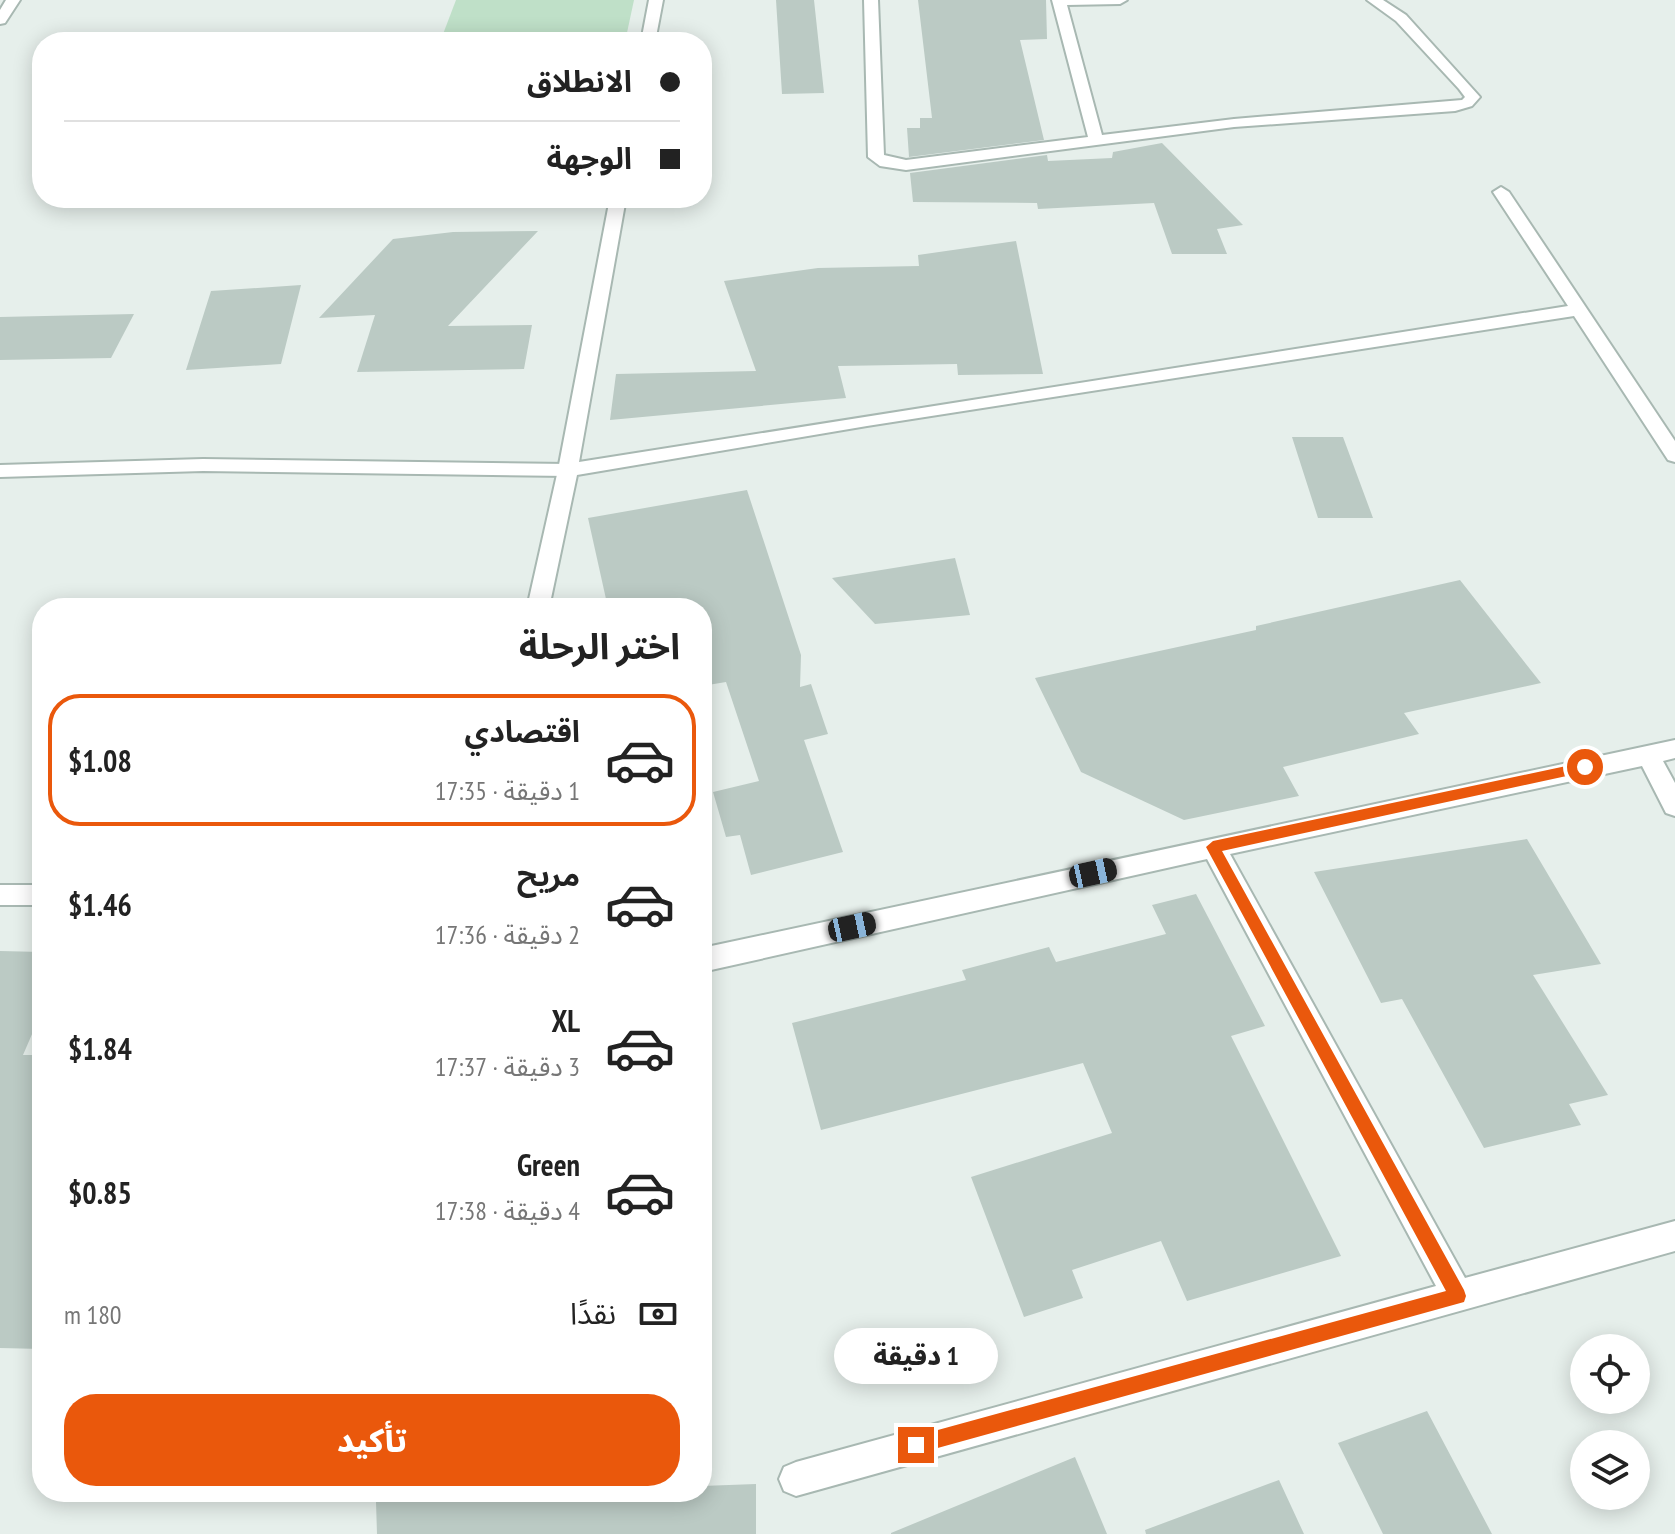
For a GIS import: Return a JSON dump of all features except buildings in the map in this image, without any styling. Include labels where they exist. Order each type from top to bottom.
[{"type":"street","points":[[0,20],[13,0]]},
{"type":"street","points":[[650,32],[656,0]]},
{"type":"street","points":[[871,0],[876,157],[885,163],[906,165],[1234,123],[1455,107],[1467,103],[1473,97],[1464,86],[1401,18],[1374,0]]},
{"type":"street","points":[[1096,140],[1059,1],[1120,0]]},
{"type":"street","points":[[1501,192],[1675,456]]},
{"type":"street","points":[[540,598],[568,470],[616,208]]},
{"type":"street","points":[[568,470],[867,420],[1577,310]]},
{"type":"street","points":[[712,958],[1675,749]]},
{"type":"street","points":[[1647,753],[1675,806]]},
{"type":"street","points":[[1213,847],[1458,1296]]},
{"type":"street","points":[[796,1479],[1675,1236]]},
{"type":"lane","points":[[0,471],[203,465],[568,470]]},
{"type":"lane","points":[[0,895],[32,895]]},
{"type":"green space","points":[[456,0],[634,0],[627,32],[444,32]]},
{"type":"route","points":[[916,1445],[1458,1296],[1213,847],[1585,767]]}]
